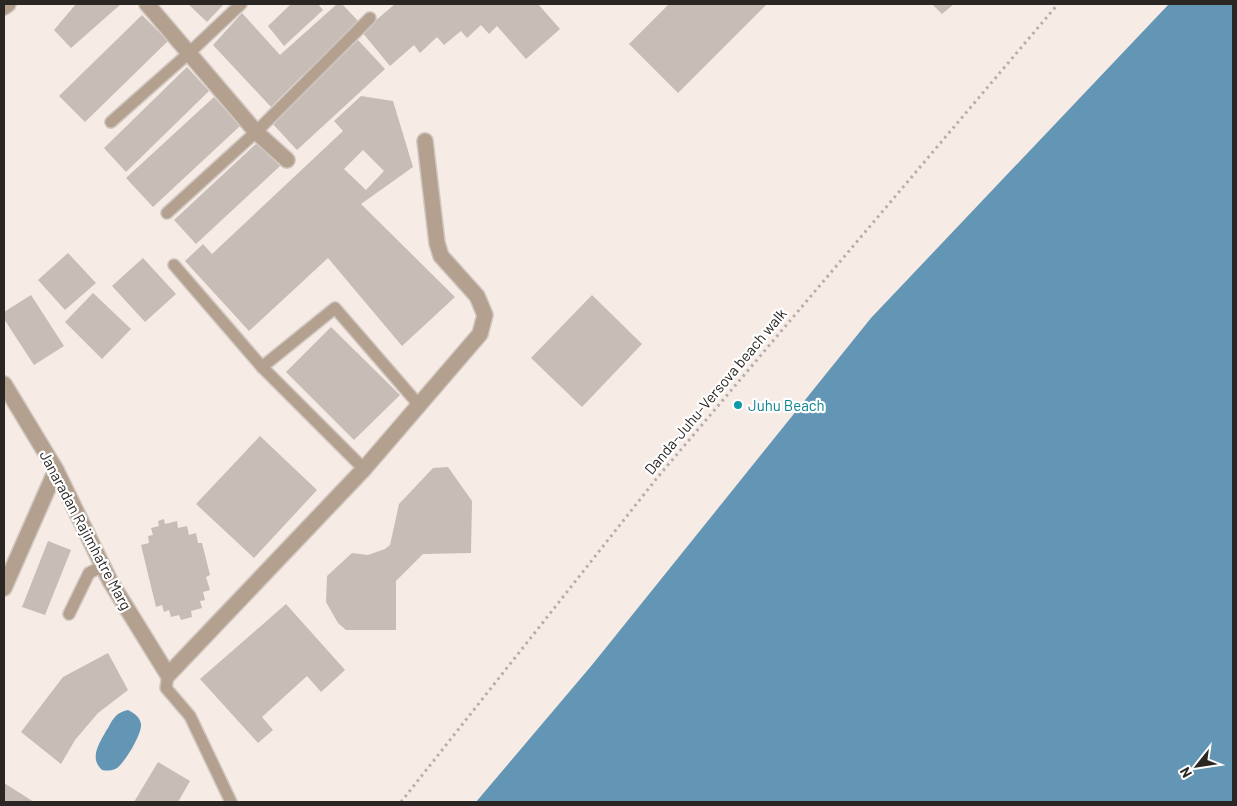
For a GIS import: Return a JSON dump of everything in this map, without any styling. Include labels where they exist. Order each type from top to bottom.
[{"type":"street","points":[[4,7],[8,4]]},
{"type":"street","points":[[147,4],[256,132],[287,160]]},
{"type":"street","points":[[168,675],[364,470],[480,334],[485,315],[477,296],[441,256],[437,243],[425,141]]},
{"type":"street","name":"Janaradan Rajimhatre Marg","points":[[4,384],[56,470],[102,566],[168,675]]},
{"type":"street","points":[[4,588],[56,470]]},
{"type":"lane","points":[[111,122],[241,4]]},
{"type":"lane","points":[[166,213],[256,132],[370,18]]},
{"type":"lane","points":[[174,265],[262,367],[364,470]]},
{"type":"lane","points":[[262,367],[335,308],[419,405]]},
{"type":"lane","points":[[68,614],[89,573],[102,566]]},
{"type":"lane","points":[[168,675],[166,688],[190,716],[231,802]]},
{"type":"path","name":"Danda-Juhu-Versova beach walk","points":[[401,802],[657,478],[1058,4]]},
{"type":"water","points":[[1169,4],[1233,4],[1233,802],[476,802],[592,665],[871,318]]},
{"type":"water","points":[[128,710],[139,719],[141,729],[139,734],[132,748],[117,768],[108,771],[102,770],[96,761],[98,746],[119,713]]},
{"type":"building","points":[[76,4],[121,4],[71,48],[54,30]]},
{"type":"building","points":[[188,4],[224,4],[207,22]]},
{"type":"building","points":[[291,4],[318,4],[323,10],[284,46],[268,26]]},
{"type":"building","points":[[337,4],[342,4],[361,24],[302,76],[271,107],[213,45],[242,13],[280,55]]},
{"type":"building","points":[[395,4],[538,4],[560,29],[526,59],[497,26],[489,34],[481,25],[467,38],[461,31],[444,45],[437,37],[420,53],[414,45],[390,66],[362,32]]},
{"type":"building","points":[[669,4],[767,4],[678,93],[629,44]]},
{"type":"building","points":[[932,4],[954,4],[942,14]]},
{"type":"building","points":[[142,15],[168,41],[85,122],[59,96]]},
{"type":"building","points":[[358,40],[385,69],[297,150],[271,122]]},
{"type":"building","points":[[187,67],[209,91],[126,172],[104,148]]},
{"type":"building","points":[[361,96],[393,101],[413,167],[361,204],[455,297],[402,346],[328,258],[249,331],[185,261],[203,244],[212,254],[343,131],[334,121]],"holes":[[[363,150],[384,171],[366,190],[344,169]]]},
{"type":"building","points":[[214,97],[240,126],[153,207],[126,178]]},
{"type":"building","points":[[258,142],[280,166],[196,244],[174,220]]},
{"type":"building","points":[[68,253],[96,283],[65,310],[38,280]]},
{"type":"building","points":[[143,258],[176,294],[145,322],[112,286]]},
{"type":"building","points":[[93,293],[131,329],[102,359],[65,322]]},
{"type":"building","points":[[31,295],[64,346],[34,365],[4,319],[4,312]]},
{"type":"building","points":[[592,295],[642,344],[582,407],[531,358]]},
{"type":"building","points":[[331,327],[400,395],[354,440],[286,372]]},
{"type":"building","points":[[260,436],[317,490],[254,558],[196,504]]},
{"type":"building","points":[[448,467],[472,501],[471,553],[423,554],[396,581],[396,630],[346,630],[338,623],[326,602],[327,576],[352,553],[368,555],[385,549],[390,545],[399,504],[433,468]]},
{"type":"building","points":[[164,519],[165,524],[177,521],[178,528],[187,526],[189,535],[196,533],[198,543],[202,543],[210,575],[206,577],[210,590],[203,592],[205,600],[200,601],[202,608],[191,611],[192,617],[181,620],[179,615],[171,617],[169,610],[164,612],[162,605],[156,607],[141,545],[149,543],[148,536],[153,535],[151,528],[159,526],[158,521]]},
{"type":"building","points":[[48,541],[71,550],[45,615],[22,607]]},
{"type":"building","points":[[286,604],[345,670],[321,692],[307,676],[262,717],[273,730],[258,743],[200,679]]},
{"type":"building","points":[[108,653],[128,690],[98,713],[75,740],[61,764],[21,732],[63,677]]},
{"type":"building","points":[[158,762],[190,781],[178,802],[134,802]]},
{"type":"building","points":[[4,783],[34,802],[4,802]]},
{"type":"place","name":"Juhu Beach","points":[[738,405]]}]
